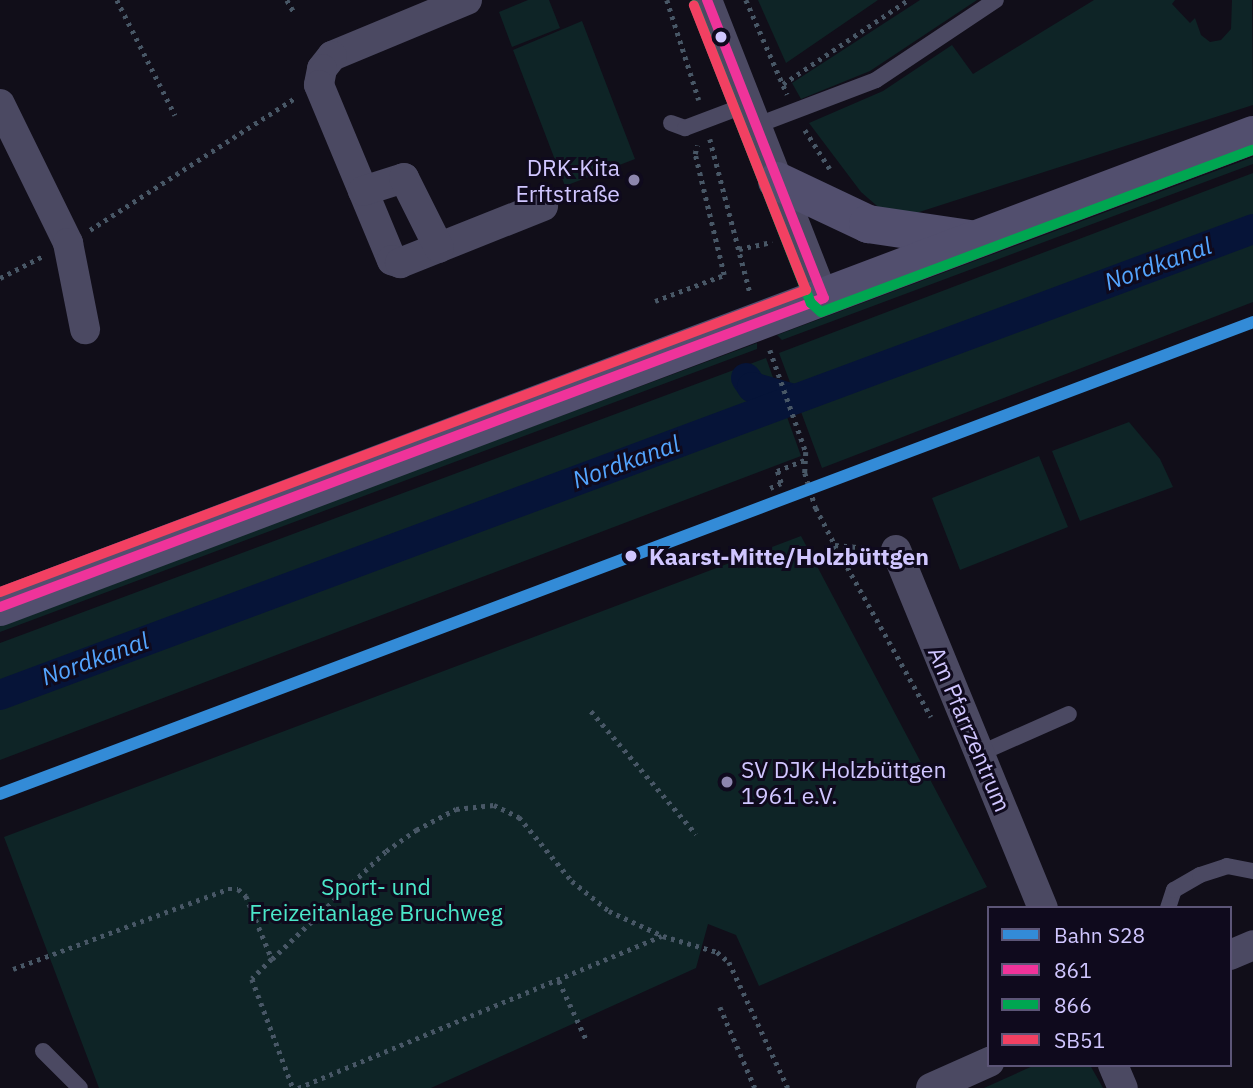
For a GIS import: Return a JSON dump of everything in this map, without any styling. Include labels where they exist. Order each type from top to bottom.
[{"type":"main road","points":[[0,607],[1253,135]]},
{"type":"main road","points":[[777,181],[868,224],[976,240]]},
{"type":"street","points":[[467,0],[332,56],[322,69],[320,85],[392,260],[400,263],[543,206]]},
{"type":"street","points":[[707,0],[824,298]]},
{"type":"street","points":[[0,104],[68,243],[85,329]]},
{"type":"street","points":[[363,191],[404,178],[439,248]]},
{"type":"street","name":"Am Pfarrzentrum","points":[[896,550],[1042,906]]},
{"type":"street","points":[[1232,954],[1253,945]]},
{"type":"street","points":[[931,1088],[987,1063]]},
{"type":"street","points":[[1114,1067],[1123,1088]]},
{"type":"lane","points":[[671,123],[685,128],[705,121],[750,115],[876,79],[996,0]]},
{"type":"lane","points":[[981,752],[1069,714]]},
{"type":"lane","points":[[1169,906],[1174,890],[1200,875],[1227,866],[1253,871]]},
{"type":"lane","points":[[43,1051],[80,1088]]},
{"type":"path","points":[[117,0],[175,115]]},
{"type":"path","points":[[287,0],[295,14]]},
{"type":"path","points":[[783,84],[908,0]]},
{"type":"path","points":[[0,278],[68,243],[320,85]]},
{"type":"path","points":[[655,301],[724,275],[695,153],[705,121]]},
{"type":"path","points":[[739,249],[761,322]]},
{"type":"path","points":[[772,360],[806,452],[805,473],[816,508],[937,728]]},
{"type":"path","points":[[770,488],[782,483],[777,471],[807,459]]},
{"type":"path","points":[[835,545],[896,550]]},
{"type":"path","points":[[591,711],[696,834]]},
{"type":"path","points":[[663,936],[295,1088],[252,979],[386,851],[432,820],[475,804],[508,809],[588,897],[663,936],[692,942],[729,962],[788,1088]]},
{"type":"path","points":[[13,969],[233,888],[246,896],[272,958]]},
{"type":"path","points":[[559,981],[587,1041]]},
{"type":"path","points":[[720,1007],[755,1088]]},
{"type":"green space","points":[[528,0],[549,0],[560,28],[512,47],[499,12]]},
{"type":"green space","points":[[758,0],[878,0],[786,63]]},
{"type":"green space","points":[[920,0],[977,0],[870,71],[801,99],[792,83]]},
{"type":"green space","points":[[1094,0],[1175,0],[1172,4],[1190,23],[1195,18],[1201,35],[1210,42],[1221,40],[1231,29],[1232,0],[1252,0],[1253,105],[910,215],[884,212],[861,192],[809,123],[883,91],[952,45],[973,74]]},
{"type":"green space","points":[[582,21],[635,159],[565,186],[513,50]]},
{"type":"green space","points":[[1253,157],[1253,164],[782,340],[777,335]]},
{"type":"green space","points":[[1253,173],[1253,302],[822,468],[779,353]]},
{"type":"green space","points":[[757,343],[757,349],[0,632],[0,624]]},
{"type":"green space","points":[[766,358],[801,456],[0,760],[0,643]]},
{"type":"green space","points":[[1129,422],[1160,459],[1173,487],[1080,521],[1052,451]]},
{"type":"green space","points":[[1039,456],[1068,527],[960,570],[932,498]]},
{"type":"green space","name":"Sport- und Freizeitanlage Bruchweg","points":[[801,536],[987,887],[759,986],[736,935],[708,924],[696,968],[431,1088],[99,1088],[4,837]]},
{"type":"green space","points":[[1031,1067],[1091,1067],[1103,1088],[984,1088]]},
{"type":"waterway","name":"Nordkanal","points":[[0,695],[1253,229]]},
{"type":"waterway","points":[[746,378],[752,387],[794,399]]},
{"type":"rail line","name":"S28","points":[[0,794],[1253,322]]},
{"type":"transit line","name":"861","points":[[707,0],[824,298]]},
{"type":"transit line","name":"866","points":[[694,5],[811,303],[821,312],[1253,150]]},
{"type":"transit line","name":"SB51","points":[[0,592],[806,290],[694,5]]},
{"type":"transit line","name":"861","points":[[0,607],[824,298]]},
{"type":"place","name":"DRK-Kita Erftstraße","points":[[634,180]]},
{"type":"place","name":"Kaarst-Mitte/Holzbüttgen","points":[[631,556]]},
{"type":"place","name":"SV DJK Holzbüttgen 1961 e.V.","points":[[727,782]]}]
